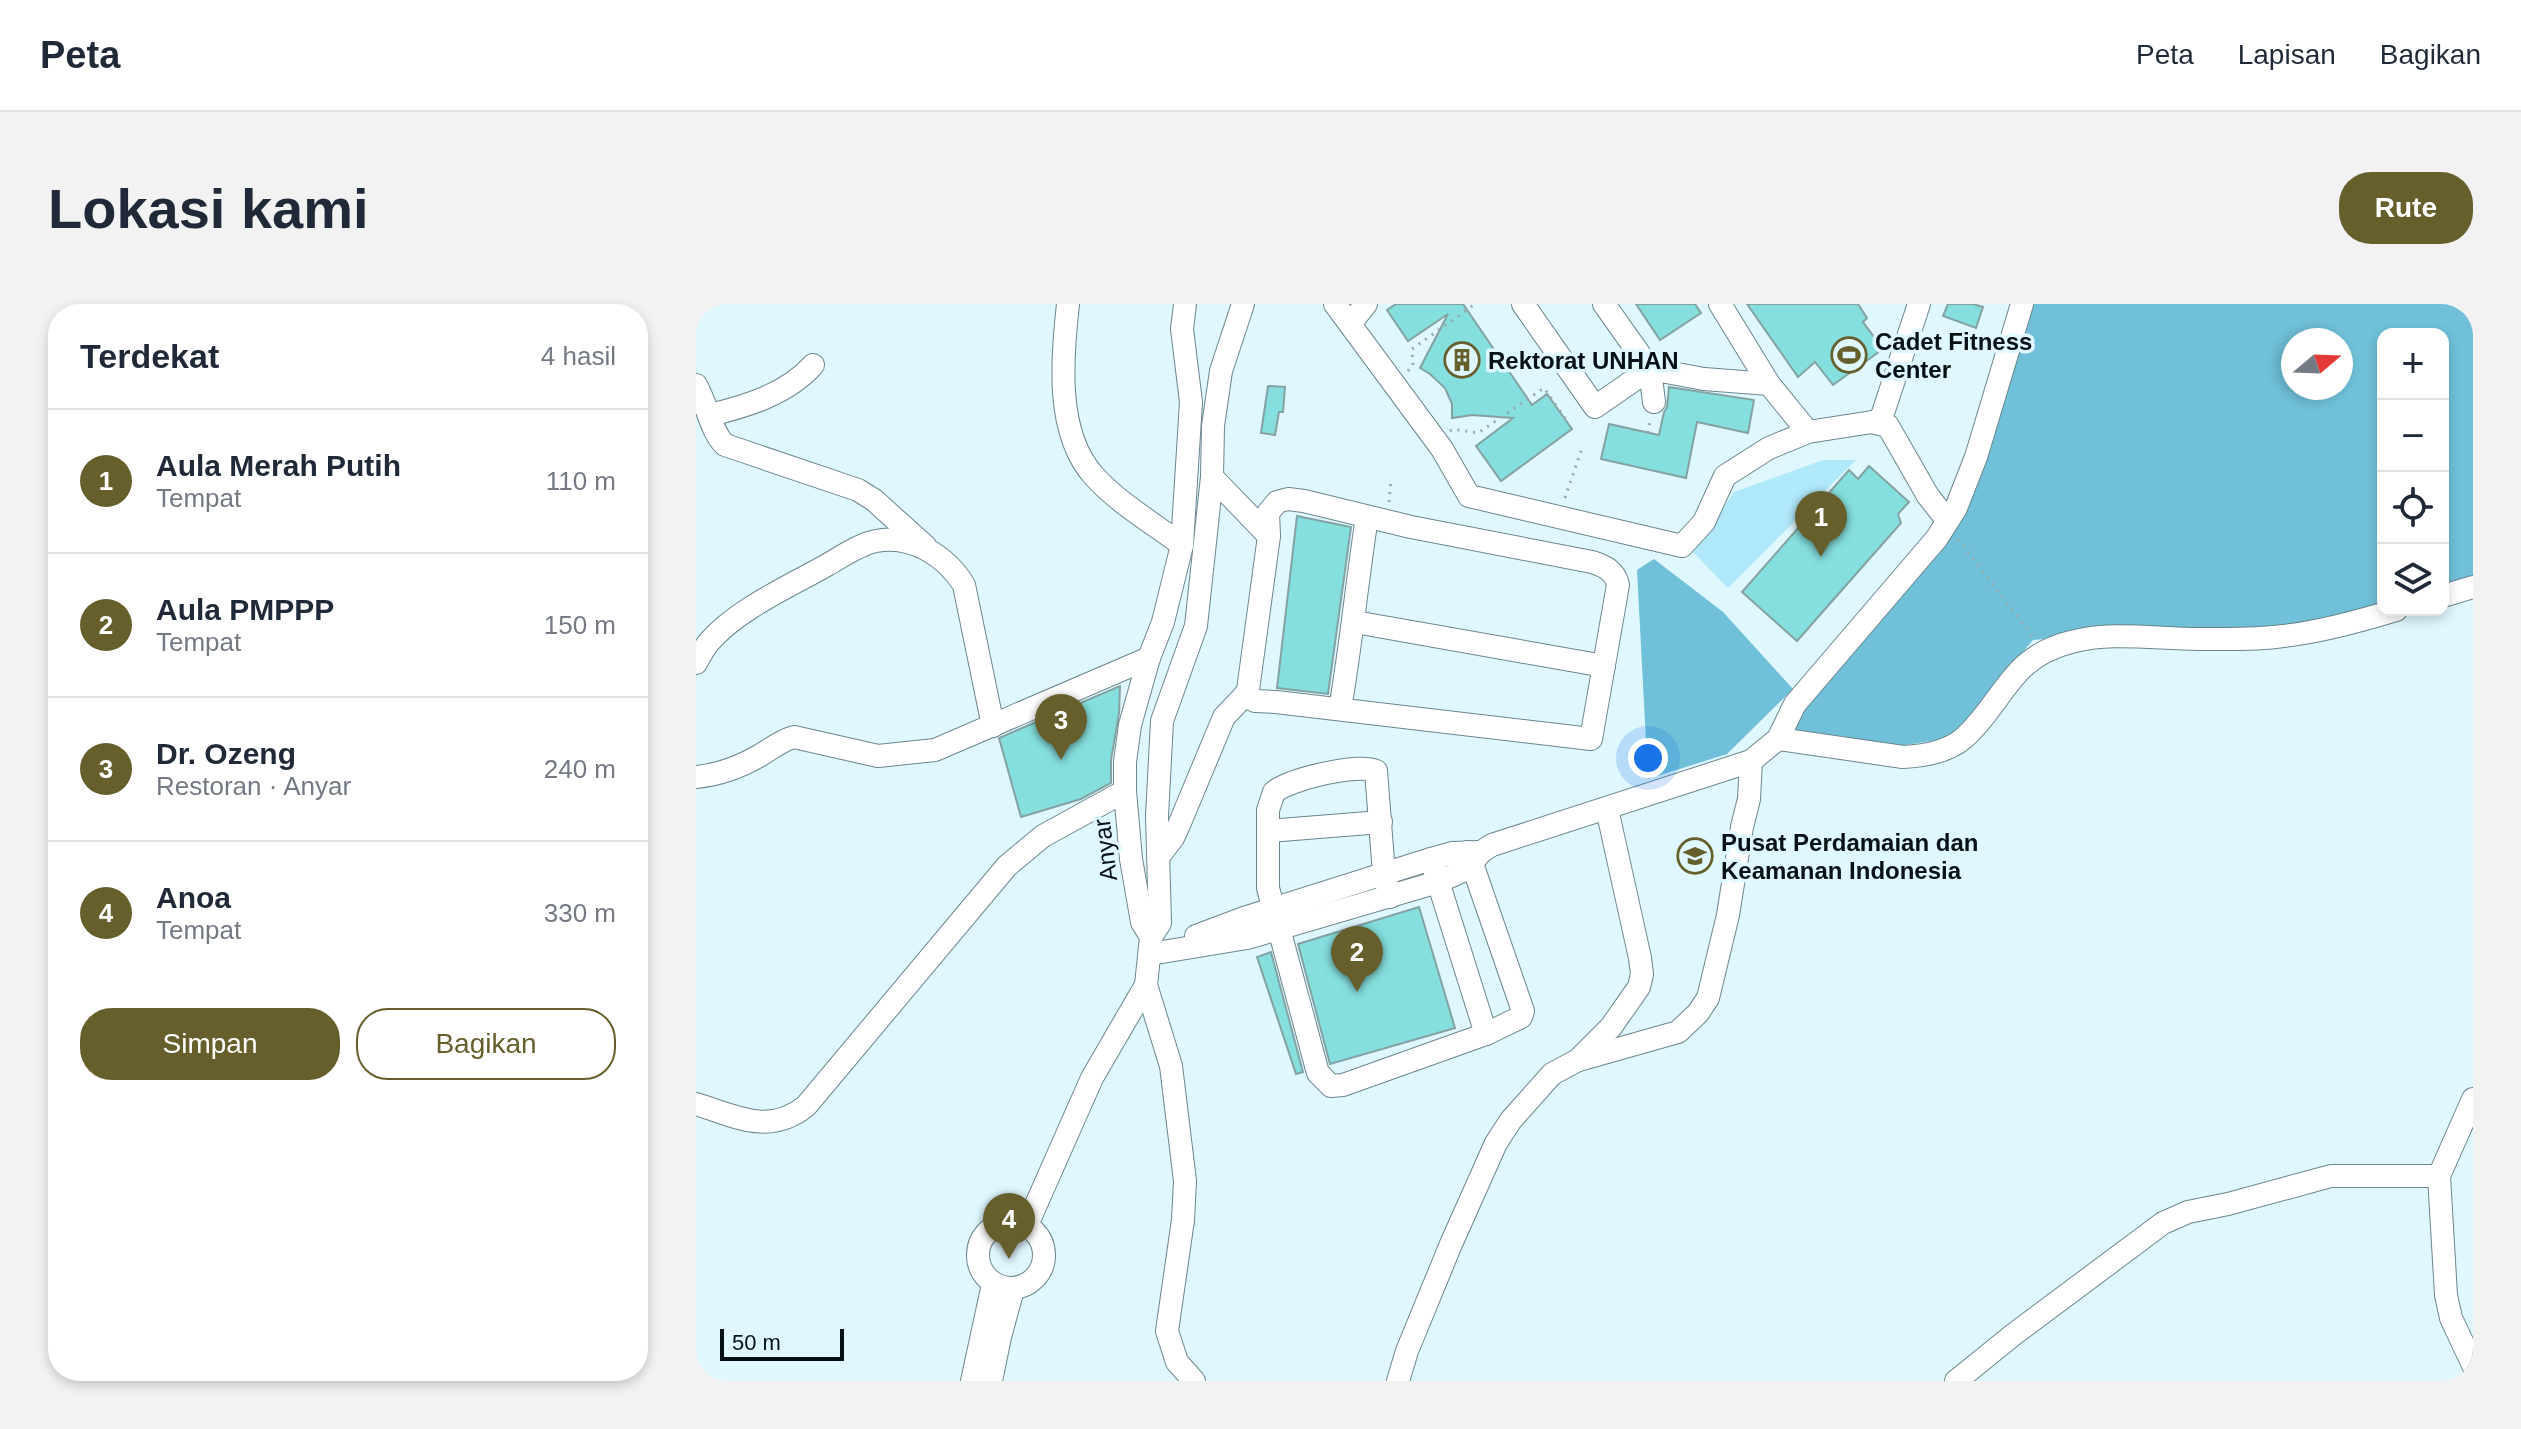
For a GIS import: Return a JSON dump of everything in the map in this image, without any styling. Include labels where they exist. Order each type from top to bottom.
[{"type":"street","points":[[1068,304],[1063,349],[1072,441],[1094,476],[1182,545]]},
{"type":"street","name":"Anyar","points":[[1154,938],[1142,922],[1131,859],[1125,762],[1130,725],[1163,622],[1182,545],[1191,402],[1182,329],[1185,304]]},
{"type":"street","name":"Anyar","points":[[1194,1381],[1177,1362],[1167,1331],[1183,1220],[1185,1181],[1171,1066],[1146,985],[1154,938],[1159,856],[1157,816],[1162,721],[1196,626],[1212,477],[1213,426],[1221,371],[1243,304]]},
{"type":"street","points":[[1335,304],[1442,449],[1469,496],[1682,546],[1704,522],[1725,476],[1769,448],[1808,432],[1880,422],[1888,426],[1946,522]]},
{"type":"street","points":[[1350,324],[1366,304]]},
{"type":"street","points":[[1523,304],[1595,407],[1650,369],[1704,379],[1769,384]]},
{"type":"street","points":[[1604,304],[1650,369],[1654,402]]},
{"type":"street","points":[[1720,304],[1769,384],[1808,432]]},
{"type":"street","points":[[1880,422],[1919,304]]},
{"type":"street","points":[[1276,919],[1390,897],[1438,882],[1492,845],[1751,761],[1778,739],[1795,704],[1937,538],[1956,508],[1976,457],[2022,304]]},
{"type":"street","points":[[710,415],[773,395],[804,375],[813,365]]},
{"type":"street","points":[[696,385],[717,438],[725,445],[858,490],[874,500],[952,568],[964,585],[993,726]]},
{"type":"street","points":[[1212,477],[1269,536]]},
{"type":"street","points":[[1159,856],[1173,838],[1224,717],[1248,690],[1269,536],[1268,513],[1277,502],[1288,499],[1326,505],[1367,517],[1592,562],[1613,573],[1618,585],[1591,739],[1255,701],[1245,695]]},
{"type":"street","points":[[1340,709],[1355,622],[1367,517]]},
{"type":"street","points":[[696,663],[710,642],[749,609],[875,541],[897,541],[929,549]]},
{"type":"street","points":[[2449,594],[2473,587]]},
{"type":"street","points":[[1778,739],[1903,757],[1920,756],[1964,739],[2022,667],[2044,651],[2072,641],[2099,637],[2197,639],[2284,636],[2377,614]]},
{"type":"street","points":[[1355,622],[1604,666]]},
{"type":"street","points":[[696,777],[717,774],[746,763],[783,740],[794,737],[878,756],[935,750],[1149,658]]},
{"type":"street","points":[[1398,1381],[1402,1362],[1496,1143],[1511,1120],[1552,1074],[1578,1060],[1678,1032],[1698,1013],[1708,998],[1728,915],[1749,799],[1751,761]]},
{"type":"street","points":[[1390,897],[1384,874],[1377,773],[1373,769],[1356,769],[1281,787],[1274,792],[1268,810],[1266,868],[1276,919],[1318,1073],[1331,1086],[1343,1085],[1486,1034],[1521,1017],[1523,1011],[1474,856]]},
{"type":"street","points":[[696,1104],[765,1123],[794,1116],[806,1106],[1007,866],[1043,836],[1125,791]]},
{"type":"street","points":[[1578,1060],[1611,1027],[1639,987],[1642,974],[1607,809]]},
{"type":"street","points":[[1268,831],[1381,822]]},
{"type":"street","points":[[1154,938],[1247,938],[1276,919],[1384,874],[1431,859],[1474,856]]},
{"type":"street","points":[[1431,859],[1486,1034]]},
{"type":"street","points":[[1027,1225],[1092,1078],[1146,985]]},
{"type":"street","points":[[2473,1099],[2439,1176],[2446,1295],[2451,1318],[2473,1365]]},
{"type":"street","points":[[1956,1381],[2163,1223],[2188,1212],[2331,1176],[2439,1176]]},
{"type":"street","points":[[1005,1222],[1027,1225],[1037,1233],[1045,1256],[1035,1279],[1025,1286],[1003,1286],[985,1276],[977,1255],[985,1233],[1005,1222]]},
{"type":"street","points":[[972,1381],[1003,1286]]},
{"type":"street","points":[[991,1381],[1003,1286]]},
{"type":"path","points":[[1413,365],[1412,349],[1475,304]]},
{"type":"path","points":[[1453,429],[1478,433],[1544,388],[1567,421]]},
{"type":"path","points":[[1566,495],[1583,445]]},
{"type":"path","points":[[1946,522],[2044,651]]},
{"type":"shaded area","points":[[2027,304],[2473,304],[2473,578],[2449,584],[2449,328],[2377,328],[2377,605],[2296,626],[2172,639],[2118,632],[2033,640],[1977,706],[1965,727],[1950,738],[1892,747],[1794,738],[1790,725],[1957,510]]},
{"type":"shaded area","points":[[1823,460],[1856,460],[1728,588],[1693,552],[1734,492]]},
{"type":"shaded area","points":[[1654,559],[1723,612],[1793,689],[1727,754],[1648,779],[1637,570]]},
{"type":"building","points":[[1396,304],[1463,304],[1532,405],[1547,394],[1572,429],[1501,481],[1476,446],[1513,418],[1472,415],[1452,418],[1452,404],[1445,388],[1420,368],[1448,314],[1408,341],[1387,310]]},
{"type":"building","points":[[1636,304],[1695,304],[1701,313],[1660,340]]},
{"type":"building","points":[[1747,304],[1858,304],[1867,318],[1863,322],[1883,349],[1833,385],[1815,362],[1798,377]]},
{"type":"building","points":[[1948,304],[1983,307],[1976,328],[1943,316]]},
{"type":"building","points":[[1268,386],[1285,387],[1283,412],[1279,412],[1275,435],[1261,433]]},
{"type":"building","points":[[1669,387],[1754,400],[1748,433],[1697,422],[1686,478],[1601,459],[1609,424],[1659,435]]},
{"type":"building","points":[[1869,466],[1909,502],[1898,514],[1901,523],[1797,641],[1742,592],[1849,470],[1858,479]]},
{"type":"building","points":[[1297,516],[1351,527],[1328,694],[1277,688]]},
{"type":"building","points":[[1120,686],[1111,783],[1081,799],[1021,817],[999,738]]},
{"type":"building","points":[[1419,907],[1455,1028],[1330,1064],[1298,944]]},
{"type":"building","points":[[1271,952],[1303,1072],[1296,1074],[1257,957]]},
{"type":"place","name":"Cadet Fitness Center","points":[[1849,355]]},
{"type":"place","name":"Rektorat UNHAN","points":[[1462,360]]},
{"type":"place","name":"Aula Merah Putih","points":[[1821,557]]},
{"type":"place","name":"Dr. Ozeng","points":[[1061,760]]},
{"type":"place","name":"Pusat Perdamaian dan Keamanan Indonesia","points":[[1695,856]]},
{"type":"place","name":"Aula PMPPP","points":[[1357,992]]},
{"type":"place","name":"Anoa","points":[[1009,1259]]}]
